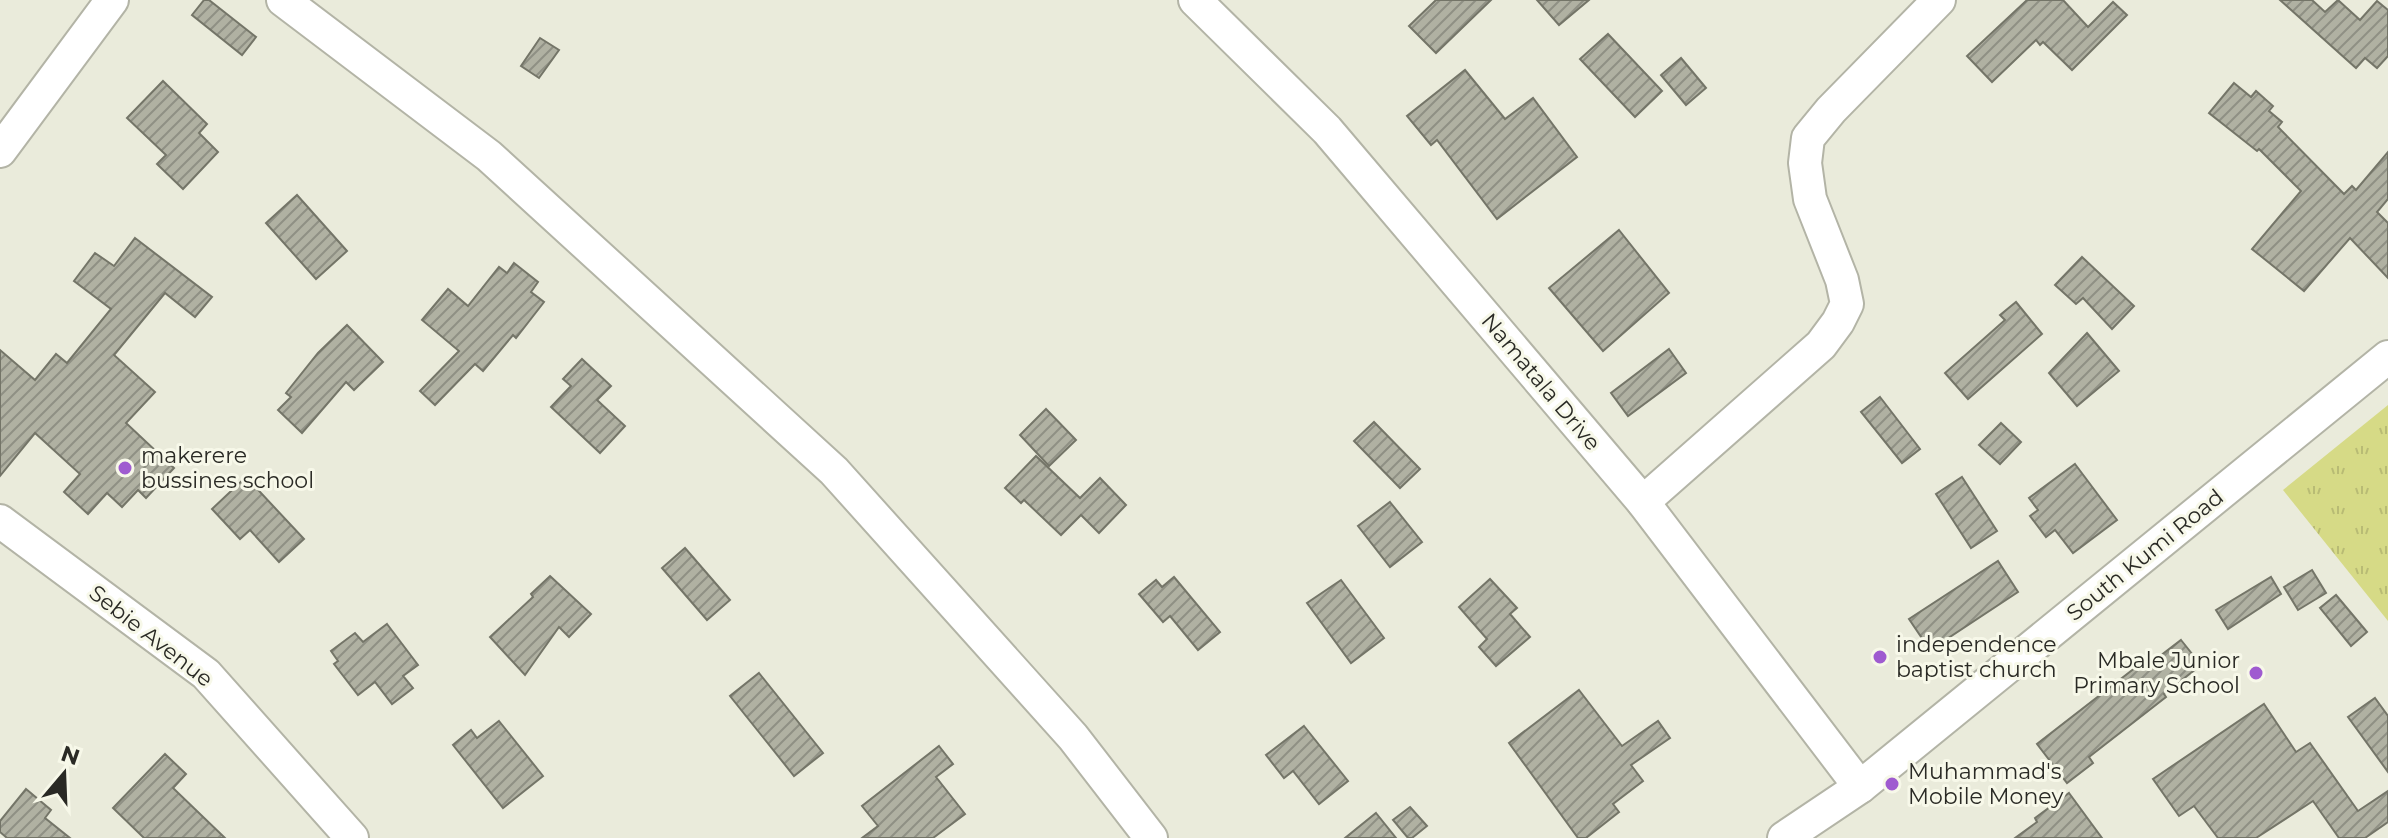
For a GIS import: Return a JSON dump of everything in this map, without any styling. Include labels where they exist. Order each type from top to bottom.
[{"type":"street","points":[[0,151],[112,0]]},
{"type":"street","points":[[283,0],[489,156],[834,471],[1073,737],[1151,838]]},
{"type":"street","name":"Namatala Drive","points":[[1195,0],[1327,130],[1643,502],[1860,787]]},
{"type":"street","points":[[1643,502],[1821,345],[1838,322],[1847,304],[1842,280],[1810,199],[1805,163],[1808,138],[1831,110],[1939,0]]},
{"type":"street","name":"South Kumi Road","points":[[1784,838],[1860,787],[2388,357]]},
{"type":"street","name":"Sebie Avenue","points":[[0,521],[206,674],[352,838]]},
{"type":"green space","points":[[2388,405],[2388,621],[2283,490]]},
{"type":"building","points":[[204,0],[209,0],[256,37],[242,55],[192,15]]},
{"type":"building","points":[[1436,0],[1491,0],[1436,53],[1409,26]]},
{"type":"building","points":[[1537,0],[1589,0],[1559,25]]},
{"type":"building","points":[[2027,0],[2063,0],[2088,27],[2113,2],[2127,15],[2072,70],[2043,42],[2040,45],[2036,40],[1992,82],[1967,56]]},
{"type":"building","points":[[2280,0],[2312,0],[2325,12],[2338,0],[2360,20],[2377,1],[2388,10],[2388,56],[2377,68],[2365,58],[2356,68]]},
{"type":"building","points":[[1608,34],[1662,91],[1635,117],[1580,59]]},
{"type":"building","points":[[540,38],[559,50],[539,78],[521,66]]},
{"type":"building","points":[[1681,58],[1706,88],[1686,105],[1661,75]]},
{"type":"building","points":[[1465,70],[1505,119],[1533,98],[1577,157],[1497,219],[1437,140],[1431,145],[1407,116]]},
{"type":"building","points":[[163,81],[207,124],[199,133],[218,152],[183,189],[157,164],[166,155],[127,118]]},
{"type":"building","points":[[2234,83],[2251,97],[2256,91],[2273,106],[2269,111],[2282,122],[2278,127],[2344,194],[2352,186],[2356,190],[2388,152],[2388,199],[2377,212],[2388,223],[2388,278],[2350,238],[2304,291],[2252,249],[2301,191],[2259,149],[2257,151],[2209,113]]},
{"type":"building","points":[[297,195],[347,251],[316,279],[266,223]]},
{"type":"building","points":[[1619,230],[1669,293],[1603,351],[1549,288]]},
{"type":"building","points":[[135,238],[212,297],[195,317],[165,293],[114,355],[155,392],[126,423],[174,468],[146,498],[138,490],[122,507],[107,493],[88,514],[64,492],[80,474],[35,433],[0,476],[0,350],[35,380],[56,354],[67,363],[111,309],[74,281],[95,253],[114,266]]},
{"type":"building","points":[[2082,257],[2134,306],[2112,329],[2083,298],[2076,304],[2055,285]]},
{"type":"building","points":[[514,263],[538,282],[531,292],[544,302],[516,338],[513,335],[483,371],[475,364],[435,405],[420,391],[459,351],[422,320],[448,289],[468,306],[499,267],[507,273]]},
{"type":"building","points":[[2016,302],[2042,334],[1968,399],[1945,373],[2005,320],[2000,315]]},
{"type":"building","points":[[347,325],[383,362],[354,390],[346,382],[302,433],[278,410],[291,397],[286,393],[318,353]]},
{"type":"building","points":[[2087,333],[2119,371],[2077,406],[2049,373]]},
{"type":"building","points":[[1669,349],[1686,373],[1628,416],[1611,393]]},
{"type":"building","points":[[582,359],[611,386],[597,400],[625,426],[600,453],[551,407],[571,386],[563,379]]},
{"type":"building","points":[[1880,397],[1920,449],[1902,463],[1861,412]]},
{"type":"building","points":[[1046,409],[1076,440],[1049,466],[1020,435]]},
{"type":"building","points":[[1374,422],[1420,469],[1400,488],[1354,441]]},
{"type":"building","points":[[2001,423],[2021,442],[2000,464],[1979,445]]},
{"type":"building","points":[[1036,456],[1080,498],[1100,478],[1126,505],[1099,533],[1081,515],[1061,535],[1024,500],[1021,503],[1005,488]]},
{"type":"building","points":[[2075,464],[2117,520],[2073,553],[2055,530],[2046,537],[2030,516],[2038,510],[2029,498]]},
{"type":"building","points":[[246,477],[304,539],[279,562],[250,530],[240,539],[212,509]]},
{"type":"building","points":[[1962,477],[1997,531],[1971,548],[1936,494]]},
{"type":"building","points":[[1390,502],[1422,542],[1390,567],[1358,526]]},
{"type":"building","points":[[685,548],[730,600],[707,620],[662,568]]},
{"type":"building","points":[[1998,561],[2018,592],[1930,650],[1909,619]]},
{"type":"building","points":[[2312,570],[2326,593],[2298,610],[2284,587]]},
{"type":"building","points":[[550,576],[591,614],[569,637],[559,627],[525,675],[490,637],[533,597],[531,594]]},
{"type":"building","points":[[1174,577],[1220,632],[1198,650],[1170,616],[1163,622],[1139,594],[1156,580],[1162,587]]},
{"type":"building","points":[[2271,577],[2281,594],[2228,629],[2216,610]]},
{"type":"building","points":[[1490,579],[1517,608],[1510,614],[1530,637],[1496,666],[1479,647],[1487,639],[1459,607]]},
{"type":"building","points":[[1341,580],[1384,638],[1351,663],[1307,603]]},
{"type":"building","points":[[2336,595],[2367,632],[2351,646],[2320,608]]},
{"type":"building","points":[[387,624],[418,665],[403,676],[413,688],[392,704],[375,682],[358,695],[334,664],[338,661],[331,651],[355,633],[363,642]]},
{"type":"building","points":[[2181,640],[2201,665],[2164,694],[2166,697],[2089,757],[2093,763],[2067,783],[2037,744],[2140,664],[2143,669]]},
{"type":"building","points":[[759,673],[823,753],[794,776],[730,696]]},
{"type":"building","points":[[1579,690],[1622,746],[1658,721],[1670,738],[1631,765],[1643,781],[1613,804],[1619,812],[1586,838],[1578,838],[1509,743]]},
{"type":"building","points":[[2375,698],[2388,716],[2388,772],[2348,717]]},
{"type":"building","points":[[2264,704],[2296,752],[2310,743],[2358,811],[2388,791],[2388,822],[2365,838],[2339,838],[2313,801],[2256,838],[2218,838],[2194,806],[2179,816],[2153,779]]},
{"type":"building","points":[[499,721],[543,776],[503,808],[453,745],[471,730],[477,738]]},
{"type":"building","points":[[1304,726],[1348,781],[1319,804],[1293,771],[1284,778],[1266,755]]},
{"type":"building","points":[[939,746],[953,764],[936,777],[965,814],[933,838],[862,838],[878,826],[862,806]]},
{"type":"building","points":[[165,754],[186,774],[173,788],[225,838],[144,838],[113,808]]},
{"type":"building","points":[[26,789],[51,810],[45,818],[70,838],[7,838],[0,832],[0,821]]},
{"type":"building","points":[[2069,793],[2102,838],[2015,838],[2037,822],[2035,818]]},
{"type":"building","points":[[1410,807],[1427,826],[1408,838],[1393,820]]},
{"type":"building","points":[[1376,813],[1396,838],[1345,838]]},
{"type":"place","name":"makerere bussines school","points":[[125,468]]},
{"type":"place","name":"independence baptist church","points":[[1880,657]]},
{"type":"place","name":"Mbale Junior Primary School","points":[[2256,673]]},
{"type":"place","name":"Muhammad's Mobile Money","points":[[1892,784]]}]
